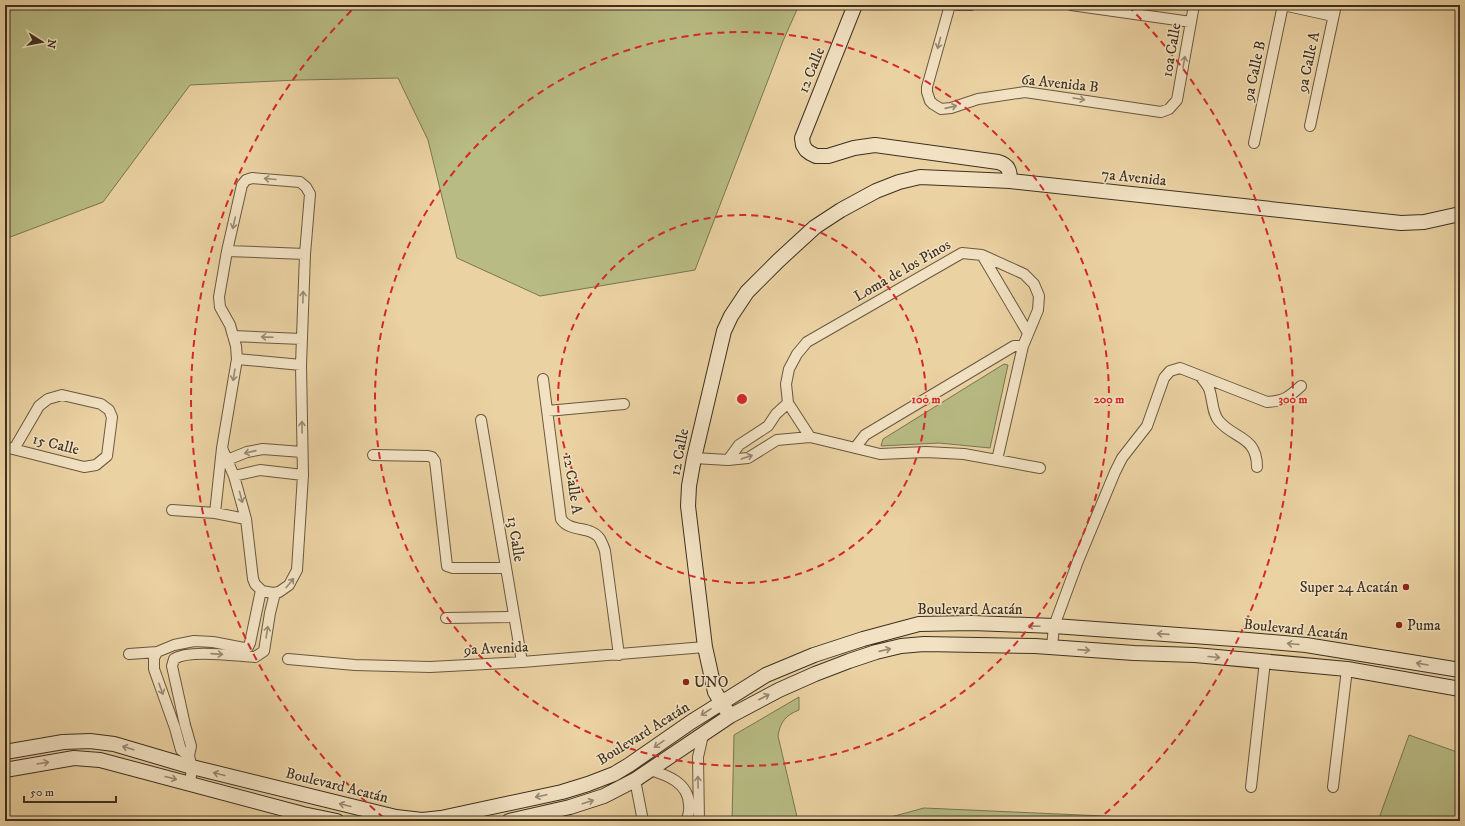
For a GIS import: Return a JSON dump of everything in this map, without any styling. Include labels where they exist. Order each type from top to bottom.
[{"type":"main road","name":"12 Calle","points":[[855,5],[802,138],[804,148],[814,155],[827,156],[854,148],[875,146],[998,162],[1005,164],[1009,169],[1010,181]]},
{"type":"main road","name":"7a Avenida","points":[[815,227],[841,210],[876,191],[911,178],[930,177],[1010,181],[1402,223],[1424,222],[1460,214]]},
{"type":"main road","name":"12 Calle","points":[[730,716],[714,687],[705,647],[688,506],[689,486],[694,458],[724,331],[731,316],[755,284],[815,227]]},
{"type":"main road","name":"Boulevard Acatán","points":[[5,752],[63,742],[90,741],[114,744],[190,762],[396,817],[422,820],[441,818],[562,792],[614,774],[722,702],[766,675],[807,658],[863,639],[919,624],[1054,626],[1248,640],[1306,646],[1460,670]]},
{"type":"main road","points":[[509,821],[586,802],[604,796],[635,780],[730,716],[773,693],[815,674],[876,652],[901,646],[924,644],[1052,647],[1134,653],[1195,655],[1348,669],[1460,689]]},
{"type":"main road","points":[[5,770],[74,758],[93,759],[118,764],[303,814],[337,821]]},
{"type":"street","name":"6a Avenida B","points":[[950,5],[927,87],[930,101],[937,107],[946,109],[978,99],[1025,92],[1157,112],[1169,109],[1177,100]]},
{"type":"street","points":[[957,5],[970,5]]},
{"type":"street","points":[[1071,5],[1191,22]]},
{"type":"street","name":"10a Calle","points":[[1177,100],[1194,5]]},
{"type":"street","points":[[1283,5],[1333,16]]},
{"type":"street","name":"9a Calle B","points":[[1254,143],[1283,5]]},
{"type":"street","name":"9a Calle A","points":[[1310,126],[1336,5]]},
{"type":"street","points":[[215,513],[222,448],[237,359],[237,349],[230,325],[219,303],[227,251],[242,185],[246,180],[252,178],[300,182],[306,187],[310,194],[305,254],[301,365],[303,475],[297,570],[289,585],[279,592],[267,593],[261,590],[255,584],[253,579],[246,519],[234,476],[222,448]]},
{"type":"street","points":[[227,251],[305,254]]},
{"type":"street","name":"Loma de los Pinos","points":[[810,437],[788,403],[786,384],[789,369],[797,354],[807,342],[962,253],[982,255],[1024,274],[1034,284],[1037,290],[1039,303],[1038,310],[1022,346],[997,460]]},
{"type":"street","points":[[982,255],[1028,333]]},
{"type":"street","points":[[233,336],[302,339]]},
{"type":"street","points":[[855,448],[865,435],[1014,346],[1022,346]]},
{"type":"street","points":[[237,359],[301,365]]},
{"type":"street","points":[[1052,647],[1054,626],[1078,561],[1115,472],[1122,458],[1147,426],[1164,378],[1170,371],[1180,368],[1267,402],[1277,402],[1290,396],[1301,386]]},
{"type":"street","points":[[1200,376],[1210,390],[1215,415],[1219,422],[1241,436],[1254,448],[1257,467]]},
{"type":"street","name":"12 Calle A","points":[[543,379],[561,519],[564,524],[594,532],[600,538],[605,551],[618,655]]},
{"type":"street","name":"15 Calle","points":[[62,395],[101,404],[109,410],[112,417],[107,456],[96,465],[84,467],[9,448],[39,406],[48,399],[62,395]]},
{"type":"street","points":[[728,460],[739,445],[768,426],[776,414],[788,403]]},
{"type":"street","points":[[547,411],[624,404]]},
{"type":"street","name":"13 Calle","points":[[481,420],[522,662]]},
{"type":"street","points":[[768,426],[777,440]]},
{"type":"street","points":[[694,458],[728,460],[748,458],[777,440],[810,437],[880,454],[926,452],[964,454],[1040,468]]},
{"type":"street","points":[[227,460],[247,452],[263,449],[302,452]]},
{"type":"street","points":[[373,455],[428,456],[432,457],[435,461],[447,566],[453,568],[506,568]]},
{"type":"street","points":[[234,476],[260,470],[303,475]]},
{"type":"street","points":[[172,510],[215,513],[246,519]]},
{"type":"street","points":[[129,654],[157,652],[174,645],[194,641],[213,642],[244,648],[248,647],[261,590]]},
{"type":"street","points":[[190,784],[191,746],[172,666],[174,659],[183,655],[213,654],[255,657],[261,654],[264,651],[275,593]]},
{"type":"street","points":[[446,618],[514,617]]},
{"type":"street","points":[[183,655],[185,643]]},
{"type":"street","name":"9a Avenida","points":[[288,659],[355,664],[430,667],[522,662],[705,647]]},
{"type":"street","points":[[157,652],[154,658],[154,670],[175,728],[181,750],[190,762]]},
{"type":"street","points":[[1251,787],[1265,661]]},
{"type":"street","points":[[1333,787],[1348,669]]},
{"type":"street","points":[[699,821],[698,757],[703,735]]},
{"type":"street","points":[[650,770],[665,774],[676,780],[681,786],[689,800],[687,821]]},
{"type":"street","points":[[635,780],[643,821]]},
{"type":"green space","points":[[5,5],[799,5],[783,41],[695,270],[540,296],[457,258],[428,140],[398,78],[298,80],[190,85],[103,202],[5,239]]},
{"type":"green space","points":[[1004,364],[1008,365],[990,448],[939,443],[881,446],[883,439]]},
{"type":"green space","points":[[799,697],[799,710],[784,720],[780,727],[778,736],[798,821],[732,821],[734,735]]},
{"type":"green space","points":[[1409,735],[1460,753],[1460,821],[1378,821]]},
{"type":"green space","points":[[924,808],[1148,818],[1155,821],[876,821]]},
{"type":"place","name":"Super 24 Acatán","points":[[1406,587]]},
{"type":"place","name":"Puma","points":[[1399,625]]},
{"type":"place","name":"UNO","points":[[686,682]]}]
